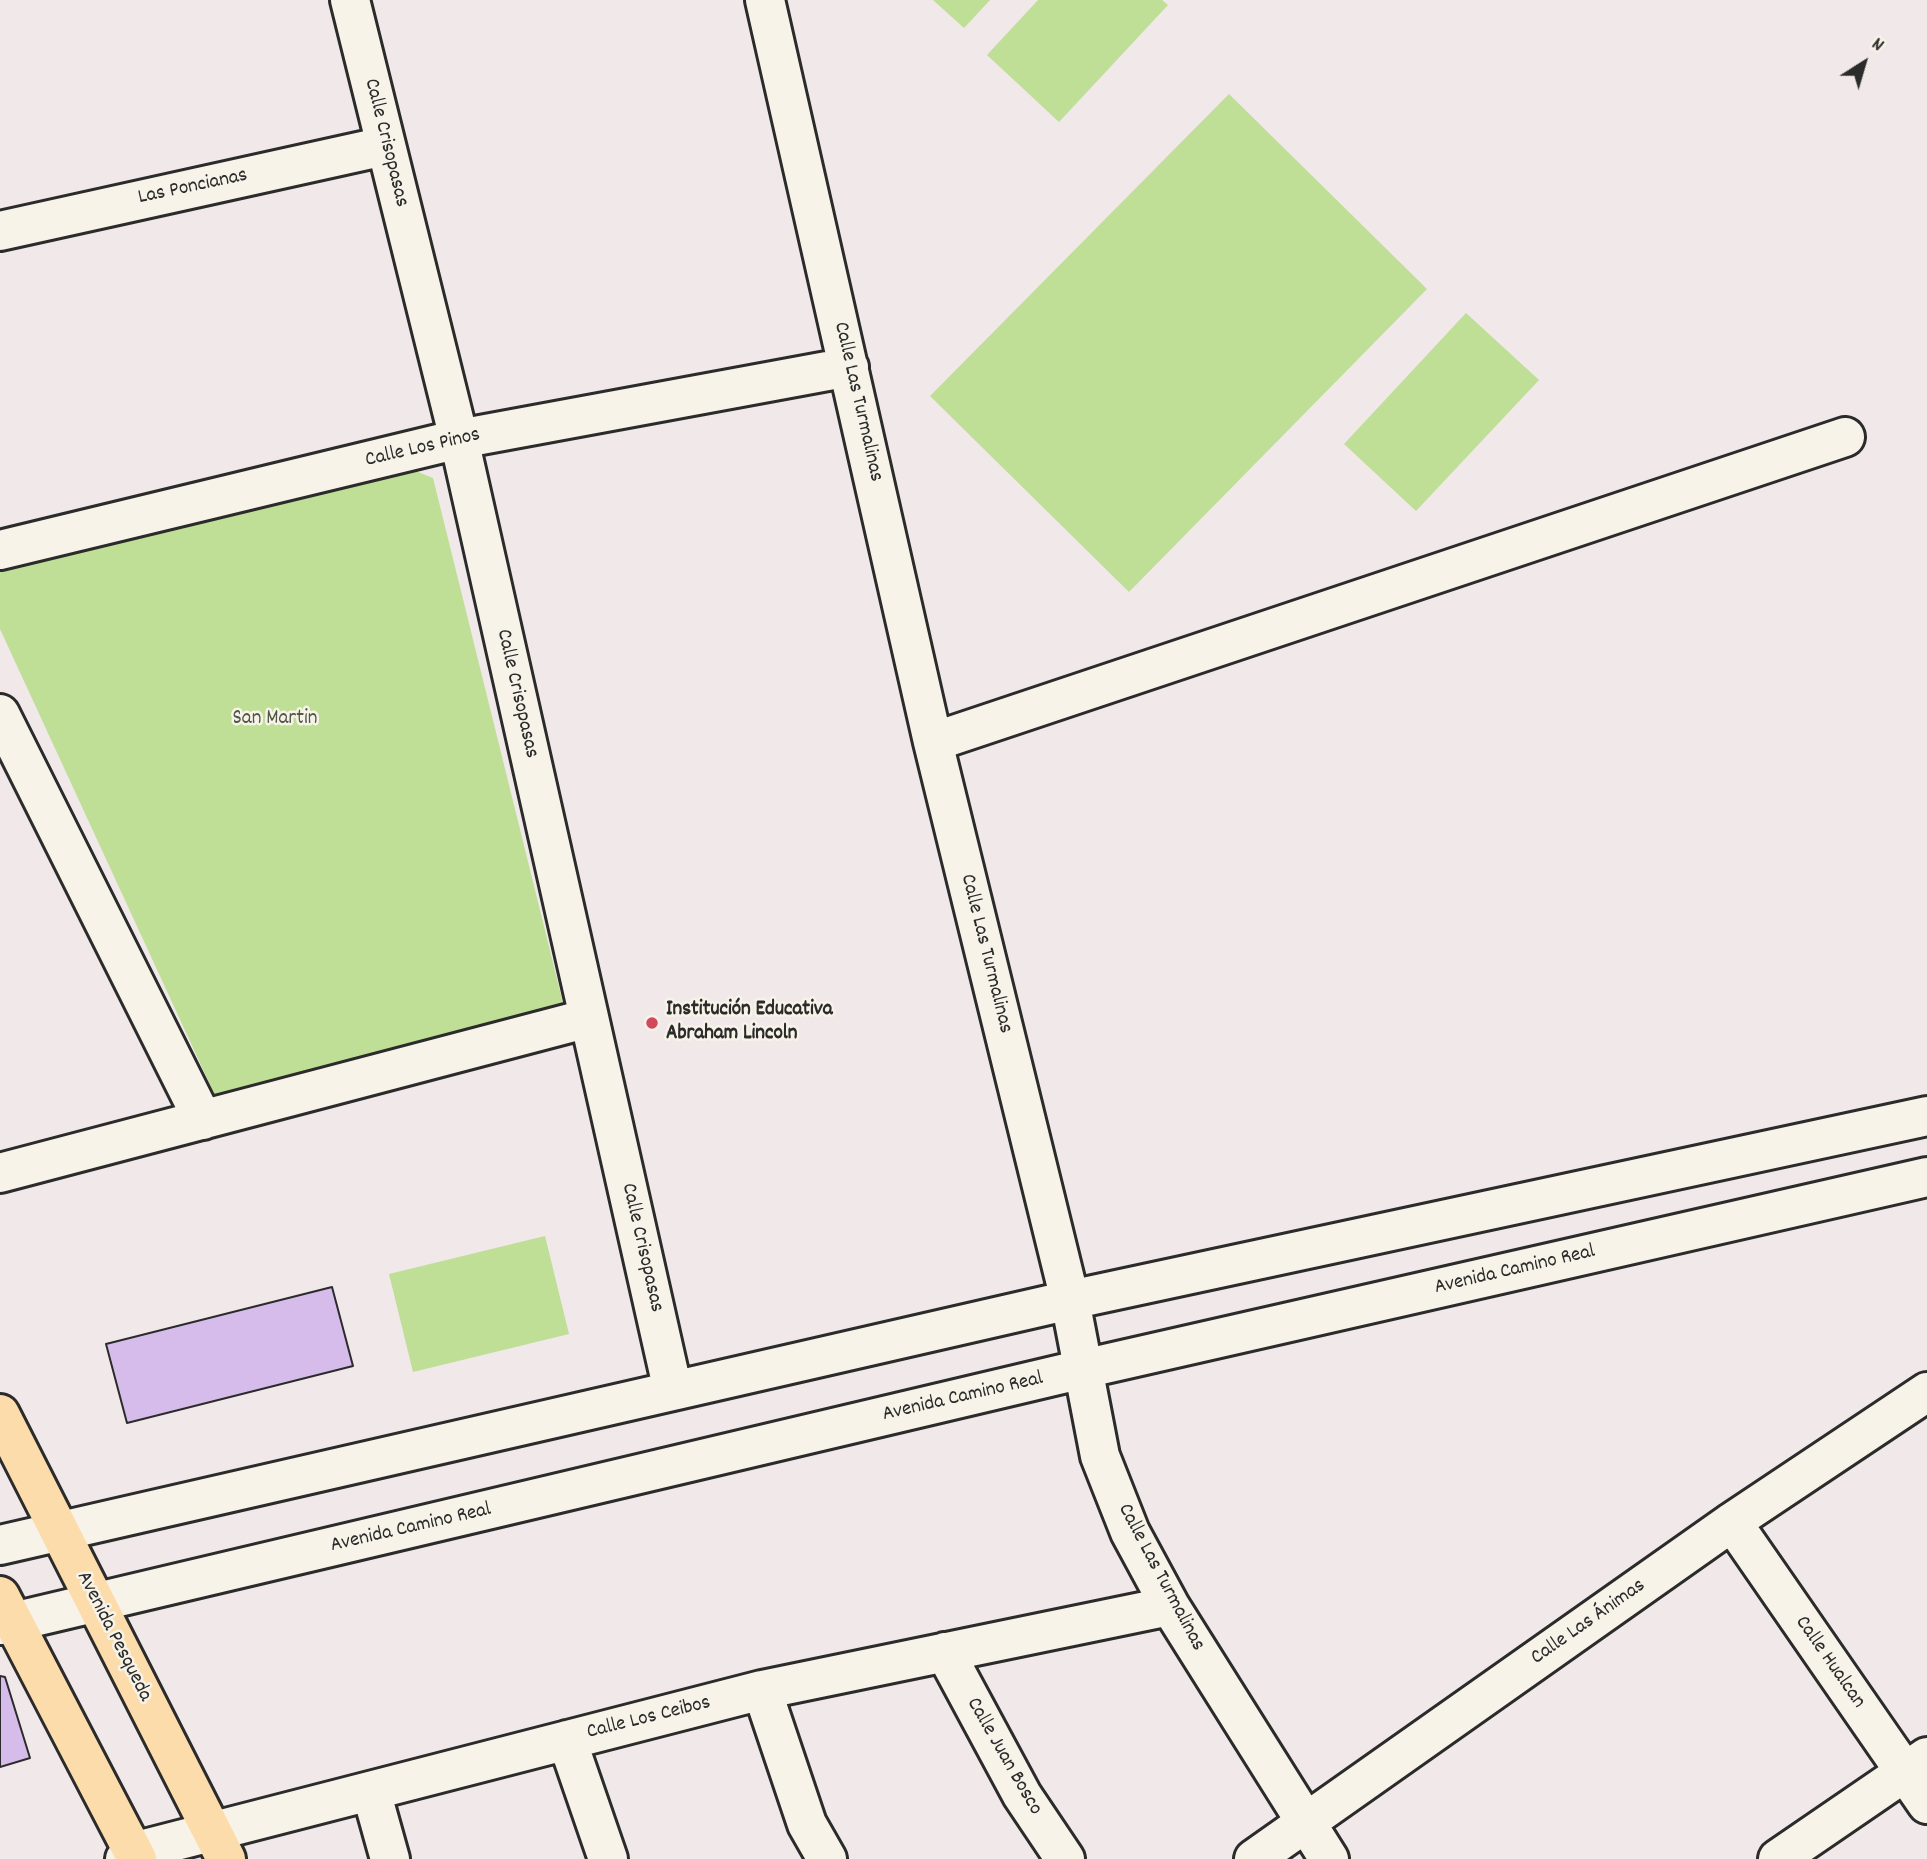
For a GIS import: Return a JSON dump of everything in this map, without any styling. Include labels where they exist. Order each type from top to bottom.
[{"type":"main road","name":"Avenida Pesqueda","points":[[0,1414],[220,1845]]},
{"type":"main road","points":[[4,1614],[132,1857]]},
{"type":"street","name":"Calle Crisopasas","points":[[350,0],[459,439],[673,1391]]},
{"type":"street","name":"Calle Las Turmalinas","points":[[765,0],[933,742],[1070,1300],[1100,1456],[1130,1532],[1170,1606],[1329,1859]]},
{"type":"street","name":"Las Poncianas","points":[[0,231],[385,146]]},
{"type":"street","name":"Calle Los Pinos","points":[[0,550],[459,439],[849,367]]},
{"type":"street","points":[[933,742],[1845,437]]},
{"type":"street","points":[[0,715],[203,1120]]},
{"type":"street","points":[[0,1173],[589,1018]]},
{"type":"street","points":[[0,1545],[1070,1300],[1927,1116]]},
{"type":"street","name":"Avenida Camino Real","points":[[4,1614],[96,1604],[1083,1369],[1927,1177]]},
{"type":"street","name":"Calle Las Ánimas","points":[[1254,1859],[1732,1522],[1927,1392]]},
{"type":"street","name":"Calle Hualcan","points":[[1732,1522],[1916,1765],[1927,1804]]},
{"type":"street","name":"Calle Los Ceibos","points":[[132,1857],[220,1845],[371,1791],[762,1690],[1170,1606]]},
{"type":"street","name":"Calle Juan Bosco","points":[[945,1652],[1022,1795],[1065,1859]]},
{"type":"street","points":[[762,1690],[807,1824],[827,1859]]},
{"type":"street","points":[[567,1740],[608,1859]]},
{"type":"street","points":[[1779,1859],[1916,1765]]},
{"type":"street","points":[[371,1791],[390,1859]]},
{"type":"green space","points":[[933,0],[990,0],[964,28]]},
{"type":"green space","points":[[1038,0],[1162,0],[1168,5],[1059,122],[987,55]]},
{"type":"green space","points":[[1229,94],[1427,289],[1129,592],[930,396]]},
{"type":"green space","points":[[1466,313],[1539,380],[1416,511],[1344,444]]},
{"type":"green space","name":"San Martin","points":[[413,470],[433,478],[563,1003],[218,1102],[0,629],[0,567]]},
{"type":"green space","points":[[545,1236],[569,1334],[413,1372],[389,1274]]},
{"type":"building","points":[[332,1287],[353,1366],[127,1423],[106,1344]]},
{"type":"building","points":[[0,1676],[5,1677],[30,1758],[0,1767]]},
{"type":"place","name":"Institución Educativa Abraham Lincoln","points":[[652,1023]]}]
